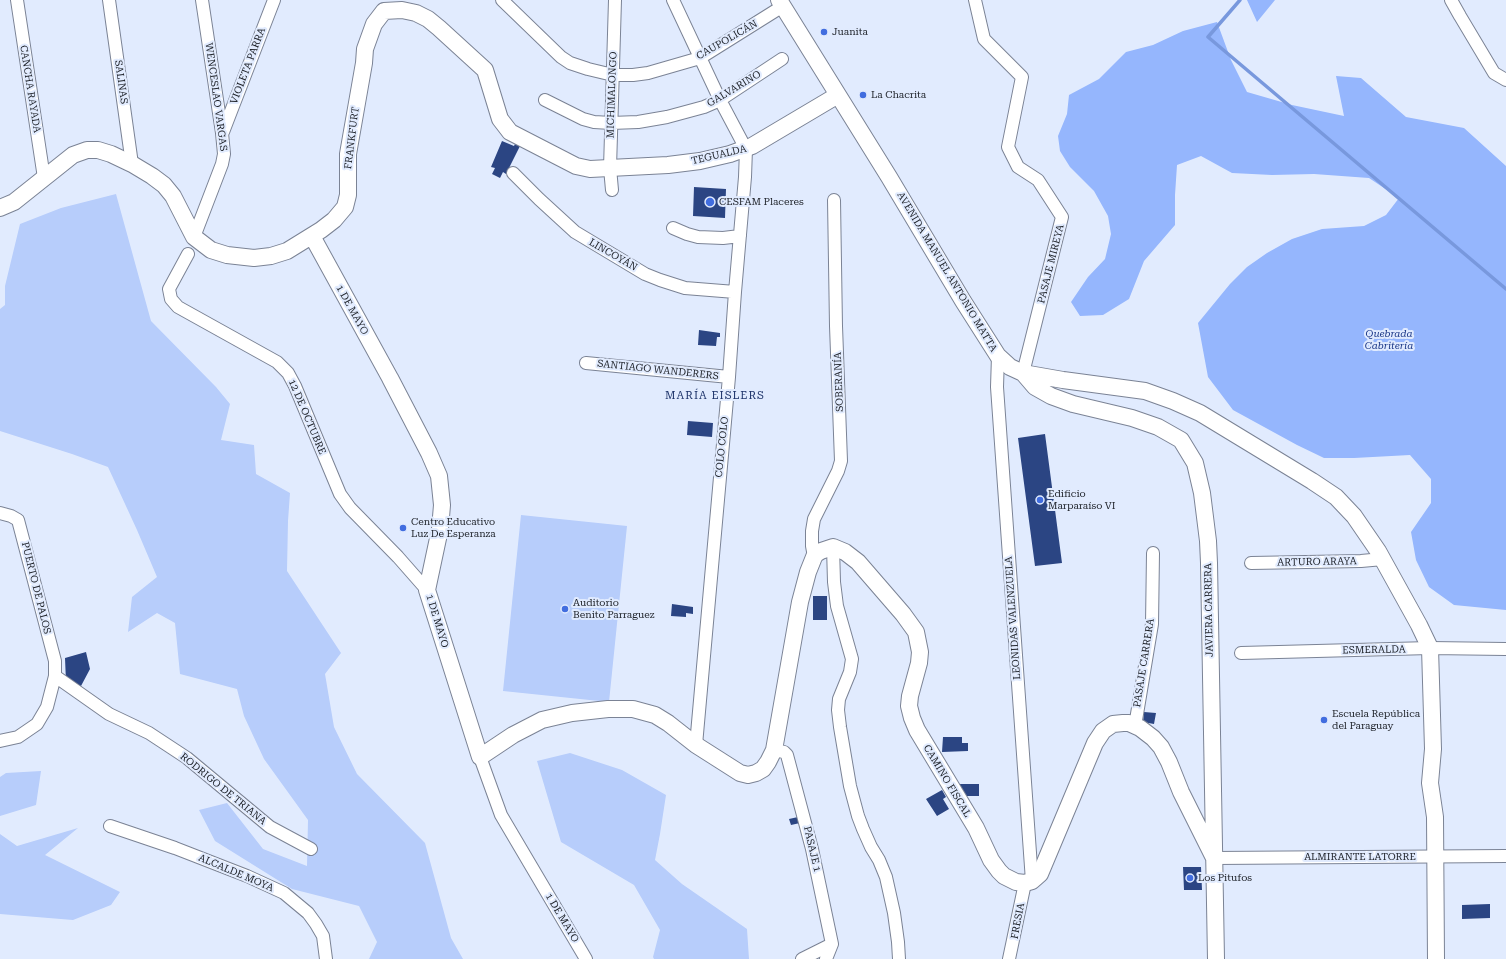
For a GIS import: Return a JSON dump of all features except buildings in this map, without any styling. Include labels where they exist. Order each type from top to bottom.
[{"type":"street","name":"CANCHA RAYADA","points":[[17,0],[44,178]]},
{"type":"street","name":"SALINAS","points":[[109,0],[132,164]]},
{"type":"street","name":"WENCESLAO VARGAS","points":[[194,237],[222,164],[224,154],[202,0]]},
{"type":"street","name":"VIOLETA PARRA","points":[[222,133],[234,99],[274,0]]},
{"type":"street","name":"CAUPOLICÁN","points":[[502,0],[561,57],[570,63],[613,75],[648,73],[700,58],[781,3]]},
{"type":"street","name":"MICHIMALONGO","points":[[612,190],[610,168],[615,0]]},
{"type":"street","points":[[673,0],[720,100],[746,149]]},
{"type":"street","name":"PASAJE MIREYA","points":[[975,0],[984,39],[1022,77],[1008,148],[1018,167],[1038,180],[1062,218],[1023,373]]},
{"type":"street","points":[[1451,0],[1494,73],[1506,80]]},
{"type":"street","name":"AVENIDA MANUEL ANTONIO MATTA","points":[[781,3],[998,356],[1010,367],[1023,373],[1145,391],[1173,401],[1200,413],[1312,481],[1336,497],[1354,516],[1383,559],[1430,648],[1433,749],[1440,783],[1434,817],[1436,959]]},
{"type":"street","name":"FRANKFURT","points":[[0,208],[14,202],[73,155],[87,150],[98,150],[111,154],[132,164],[152,176],[169,191],[183,214],[194,237],[211,250],[232,256],[254,258],[271,256],[287,251],[312,236],[334,220],[344,207],[348,195],[348,154],[364,63],[365,49],[374,24],[383,6],[416,13],[422,16],[439,28],[475,60],[485,70],[498,112],[504,125],[510,132],[576,166],[590,169],[610,168]]},
{"type":"street","name":"GALVARINO","points":[[545,100],[594,122],[638,122],[668,117],[704,108],[720,100],[782,59]]},
{"type":"street","name":"TEGUALDA","points":[[610,168],[668,165],[700,161],[746,149],[838,96]]},
{"type":"street","name":"COLO COLO","points":[[696,745],[729,377],[746,149]]},
{"type":"street","name":"LINCOYÁN","points":[[513,173],[575,232],[645,274],[685,288],[735,292]]},
{"type":"street","name":"SOBERANÍA","points":[[814,557],[812,546],[814,519],[838,471],[841,461],[836,326],[834,200]]},
{"type":"street","points":[[673,228],[698,237],[723,238],[740,236]]},
{"type":"street","name":"1 DE MAYO","points":[[312,236],[394,385],[429,453],[439,476],[442,505],[440,529],[427,590],[480,757],[502,815],[586,959]]},
{"type":"street","name":"12 DE OCTUBRE","points":[[188,254],[169,289],[171,299],[178,307],[277,362],[288,374],[295,386],[340,494],[350,508],[398,557],[427,590]]},
{"type":"street","name":"LEONIDAS VALENZUELA","points":[[998,356],[997,387],[1029,882]]},
{"type":"street","name":"SANTIAGO WANDERERS","points":[[586,363],[729,377]]},
{"type":"street","name":"JAVIERA CARRERA","points":[[1023,373],[1035,387],[1051,396],[1073,404],[1132,418],[1158,427],[1181,440],[1195,463],[1202,493],[1208,541],[1216,959]]},
{"type":"street","points":[[1094,384],[1105,412]]},
{"type":"street","name":"PUERTO DE PALOS","points":[[0,513],[18,520],[55,661],[55,676]]},
{"type":"street","points":[[480,757],[513,735],[542,720],[572,713],[608,709],[633,709],[655,715],[668,723],[696,745],[740,773],[748,775],[763,769],[774,750],[800,602],[805,582],[814,557],[821,551],[833,548],[834,582],[837,606],[852,659],[850,672],[839,699],[838,710],[840,727],[850,786],[858,816],[871,847],[880,860],[886,876],[894,913],[899,959]]},
{"type":"street","name":"CAMINO FISCAL","points":[[833,548],[845,552],[858,562],[903,614],[916,632],[920,659],[910,696],[909,706],[917,730],[976,828],[994,865],[1004,876],[1016,882],[1029,882]]},
{"type":"street","name":"PASAJE CARRERA","points":[[1134,726],[1152,624],[1153,553]]},
{"type":"street","name":"ARTURO ARAYA","points":[[1251,563],[1361,561],[1383,559]]},
{"type":"street","name":"ESMERALDA","points":[[1241,653],[1430,648],[1506,649]]},
{"type":"street","points":[[0,741],[18,737],[37,724],[47,707],[55,676]]},
{"type":"street","name":"RODRIGO DE TRIANA","points":[[55,676],[109,714],[150,733],[187,758],[270,827],[311,849]]},
{"type":"street","points":[[1029,882],[1040,874],[1043,869],[1095,743],[1103,731],[1113,724],[1122,723],[1134,726],[1153,738],[1161,747],[1169,762],[1180,792],[1214,858]]},
{"type":"street","name":"PASAJE 1","points":[[774,750],[784,752],[790,762],[812,849],[832,944]]},
{"type":"street","name":"ALCALDE MOYA","points":[[110,826],[175,848],[247,876],[284,893],[308,913],[316,924],[323,936],[326,959]]},
{"type":"street","name":"ALMIRANTE LATORRE","points":[[1214,858],[1506,856]]},
{"type":"street","name":"FRESIA","points":[[1009,959],[1029,882]]},
{"type":"street","points":[[802,959],[832,944]]},
{"type":"street","points":[[826,959],[832,944]]},
{"type":"shaded area","points":[[116,194],[151,321],[216,387],[230,404],[221,440],[254,445],[256,474],[290,493],[287,571],[341,653],[325,674],[334,727],[357,774],[425,843],[451,938],[463,959],[369,959],[377,942],[359,906],[292,889],[215,841],[199,810],[227,803],[263,849],[307,866],[308,820],[264,759],[244,716],[237,689],[180,674],[175,623],[157,613],[128,632],[132,597],[157,577],[108,467],[0,431],[0,309],[5,305],[5,286],[20,224],[61,208]]},
{"type":"shaded area","name":"Auditorio Benito Parraguez","points":[[521,515],[627,526],[609,702],[503,691]]},
{"type":"shaded area","points":[[570,753],[622,770],[666,795],[655,860],[682,884],[747,929],[749,959],[654,959],[653,957],[660,930],[634,885],[561,842],[537,761]]},
{"type":"shaded area","points":[[41,771],[36,805],[0,816],[0,777],[6,773]]},
{"type":"shaded area","points":[[78,828],[45,855],[120,892],[111,905],[73,920],[0,914],[0,834],[17,846]]},
{"type":"green space","points":[[1247,0],[1275,0],[1257,22]]},
{"type":"green space","name":"Quebrada Cabritería","points":[[1217,22],[1231,60],[1247,92],[1292,105],[1344,116],[1336,76],[1361,78],[1406,117],[1464,128],[1506,166],[1506,610],[1454,605],[1429,587],[1416,560],[1411,532],[1431,503],[1431,479],[1410,455],[1324,458],[1233,410],[1208,377],[1198,323],[1230,284],[1247,267],[1267,253],[1292,239],[1322,229],[1364,226],[1386,215],[1399,198],[1369,178],[1314,174],[1272,175],[1232,173],[1201,156],[1177,165],[1175,225],[1144,261],[1129,299],[1103,315],[1080,316],[1071,302],[1088,277],[1105,259],[1111,234],[1108,216],[1094,191],[1070,167],[1060,151],[1058,136],[1067,114],[1069,95],[1099,79],[1126,52],[1153,45],[1183,31]]},
{"type":"waterway","name":"Quebrada Cabritería","points":[[1240,0],[1208,37],[1506,289]]},
{"type":"place","name":"Juanita","points":[[824,32]]},
{"type":"place","name":"La Chacrita","points":[[863,95]]},
{"type":"place","name":"CESFAM Placeres","points":[[710,202]]},
{"type":"place","name":"Edificio Marparaíso VI","points":[[1040,500]]},
{"type":"place","name":"Centro Educativo Luz De Esperanza","points":[[403,528]]},
{"type":"place","name":"Auditorio Benito Parraguez","points":[[565,609]]},
{"type":"place","name":"Escuela República del Paraguay","points":[[1324,720]]},
{"type":"place","name":"Los Pitufos","points":[[1190,878]]},
{"type":"district","name":"MARÍA EISLERS","points":[[715,396]]}]
